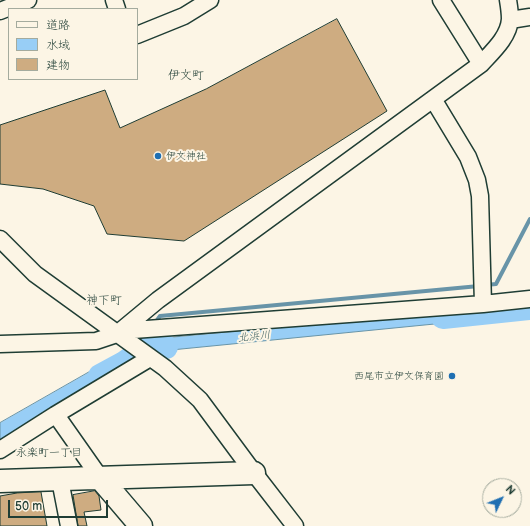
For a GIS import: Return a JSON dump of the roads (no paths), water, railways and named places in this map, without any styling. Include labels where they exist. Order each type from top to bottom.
[{"type":"street","points":[[0,11],[28,0]]},
{"type":"street","points":[[138,35],[184,16],[210,0]]},
{"type":"street","points":[[441,0],[481,64]]},
{"type":"street","points":[[121,335],[164,295],[481,64],[504,36],[510,20],[508,0]]},
{"type":"street","points":[[510,20],[530,17]]},
{"type":"street","points":[[432,99],[468,157],[477,180],[480,196],[483,304]]},
{"type":"street","points":[[0,239],[35,274],[121,335],[156,362],[200,400],[254,473],[296,526]]},
{"type":"street","points":[[0,344],[96,341],[121,335],[530,299]]},
{"type":"street","points":[[0,450],[56,415],[156,362]]},
{"type":"street","points":[[56,415],[101,479],[141,526]]},
{"type":"street","points":[[0,481],[254,473]]},
{"type":"street","points":[[60,480],[69,526]]},
{"type":"water","points":[[530,303],[530,315],[487,320],[487,307]]},
{"type":"water","name":"北浜川","points":[[474,309],[475,320],[151,352],[146,340]]},
{"type":"water","points":[[121,354],[130,361],[0,440],[0,423]]},
{"type":"waterway","points":[[486,285],[496,284],[530,219]]},
{"type":"waterway","points":[[155,323],[160,316],[479,286]]},
{"type":"waterway","name":"北浜川","points":[[443,317],[530,308]]},
{"type":"waterway","name":"北浜川","points":[[100,376],[124,363],[144,349],[166,347]]},
{"type":"waterway","name":"北浜川","points":[[124,363],[135,349]]},
{"type":"place","name":"伊文神社","points":[[158,156]]},
{"type":"place","name":"西尾市立伊文保育園","points":[[452,376]]},
{"type":"district","name":"伊文町","points":[[186,76]]},
{"type":"district","name":"神下町","points":[[104,301]]},
{"type":"district","name":"永楽町一丁目","points":[[49,453]]}]
